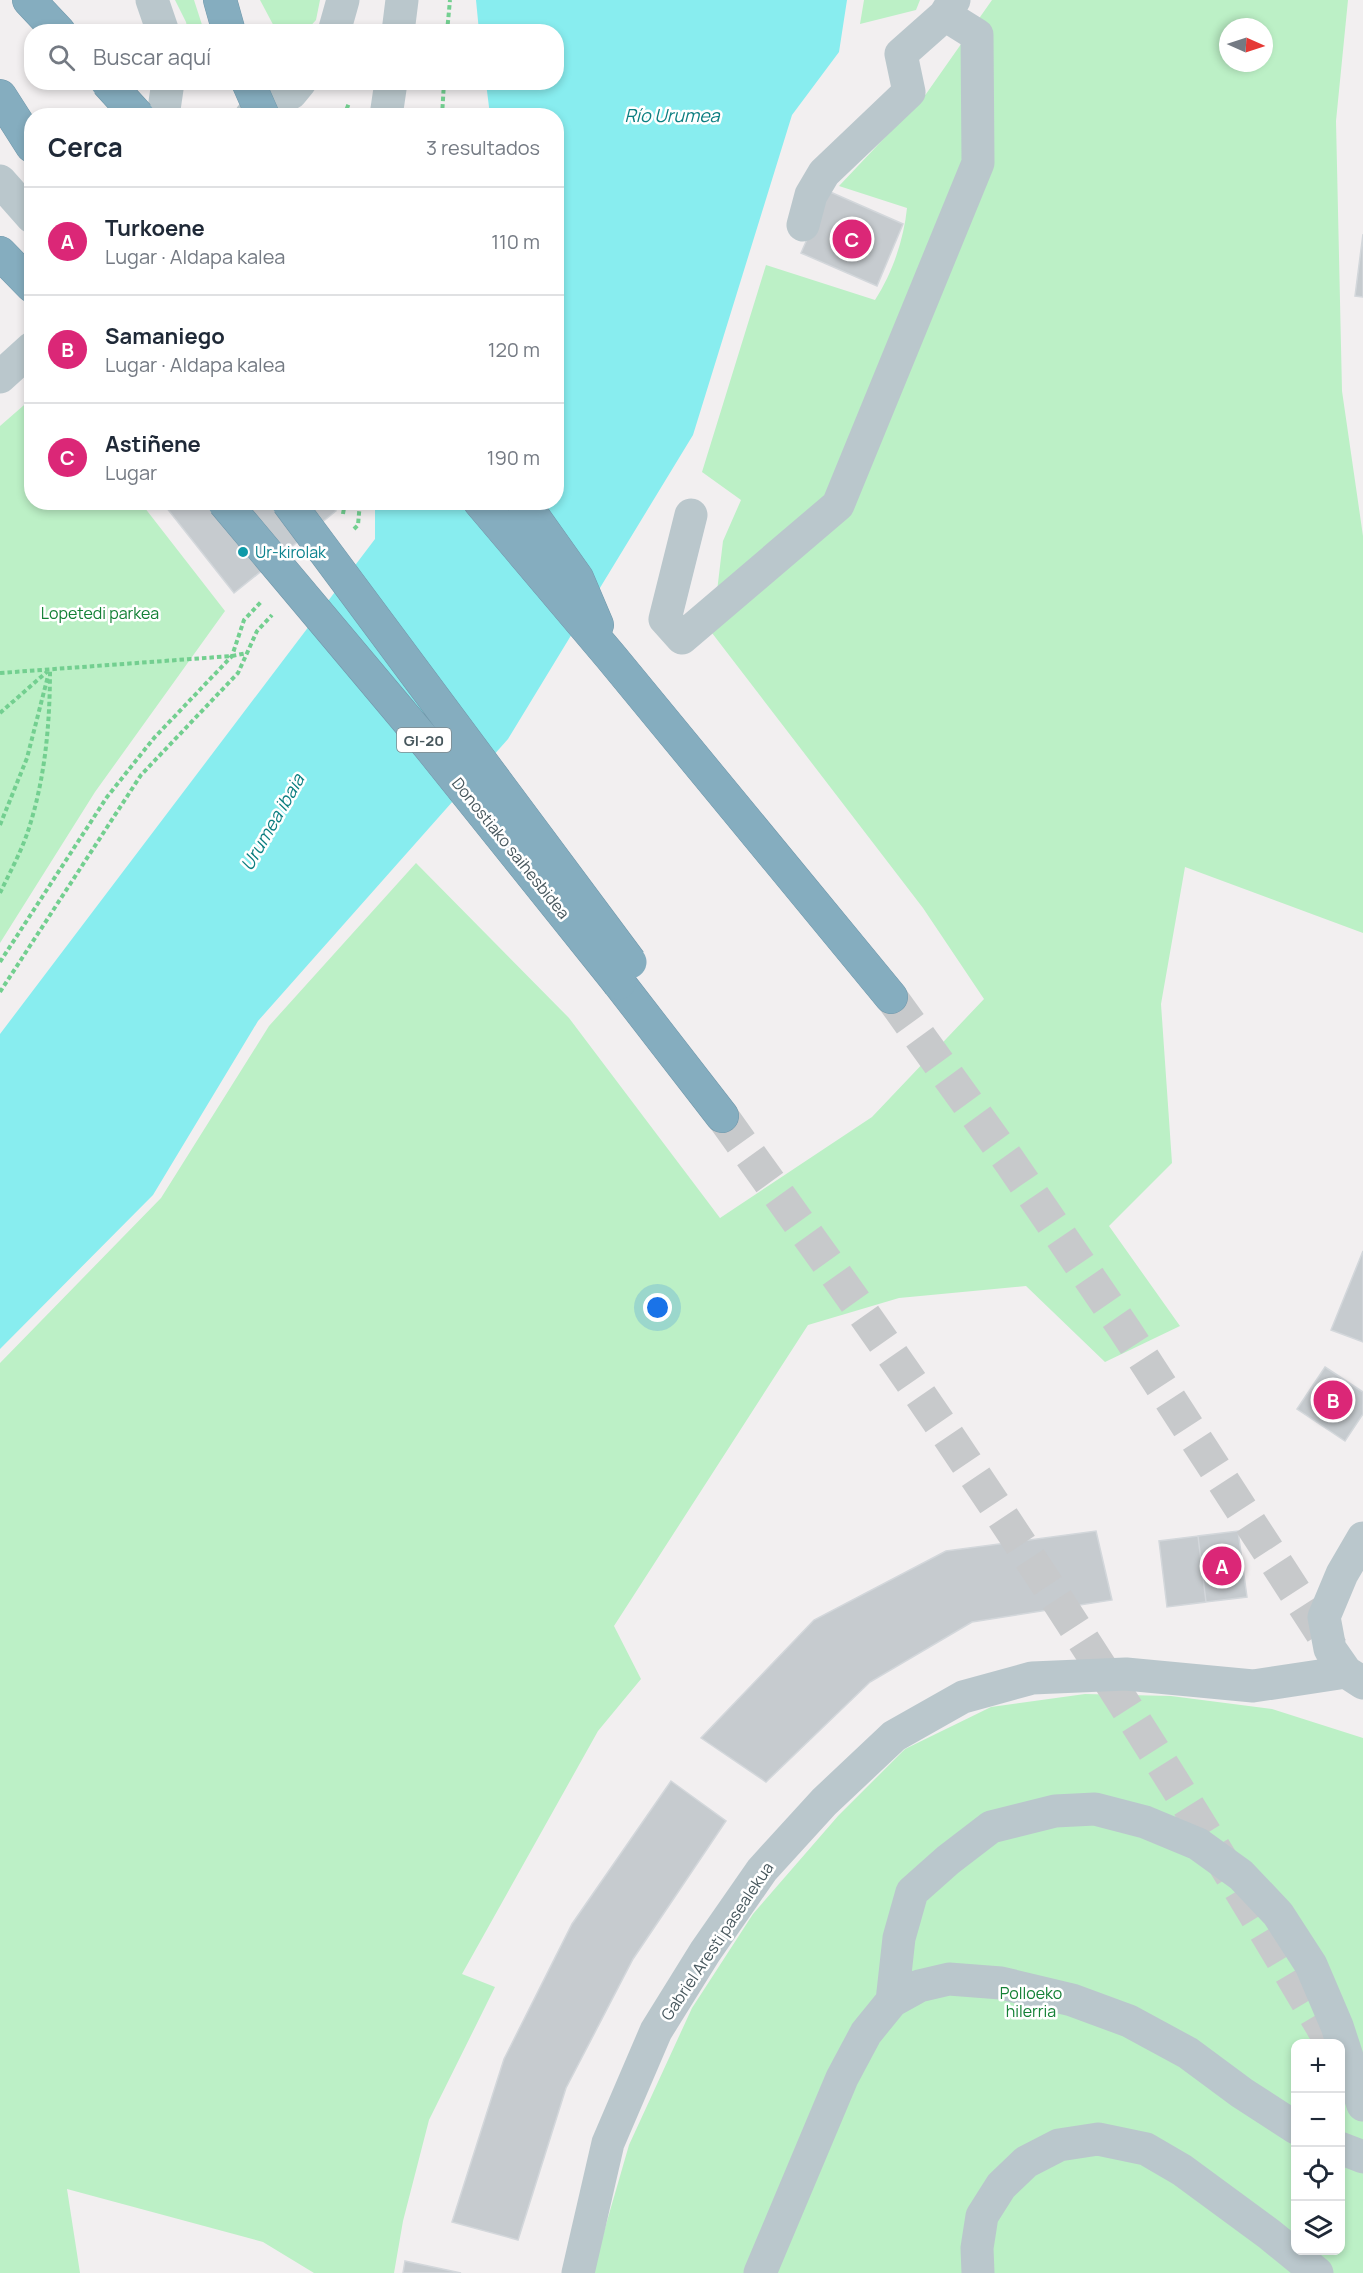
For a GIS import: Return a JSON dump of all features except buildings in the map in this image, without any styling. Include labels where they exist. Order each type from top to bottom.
[{"type":"highway","points":[[29,0],[52,24]]},
{"type":"highway","points":[[114,90],[131,108]]},
{"type":"highway","points":[[251,90],[259,108]]},
{"type":"highway","points":[[0,96],[24,134]]},
{"type":"highway","points":[[0,253],[24,278]]},
{"type":"highway","name":"Donostiako saihesbidea","points":[[231,510],[429,746],[625,973],[667,1043],[722,1116]]},
{"type":"highway","points":[[294,510],[625,973]]},
{"type":"highway","points":[[487,510],[891,997]]},
{"type":"highway","points":[[529,510],[577,578],[611,657]]},
{"type":"street","points":[[152,0],[160,24]]},
{"type":"street","points":[[336,24],[343,0]]},
{"type":"street","points":[[399,24],[402,0]]},
{"type":"street","points":[[691,515],[665,619],[682,638],[838,505],[978,163],[977,35],[949,8],[901,54],[909,92],[824,173],[812,195],[803,225]]},
{"type":"street","points":[[164,108],[167,90]]},
{"type":"street","points":[[265,108],[293,90]]},
{"type":"street","points":[[388,108],[390,90]]},
{"type":"street","points":[[0,181],[24,208]]},
{"type":"street","points":[[0,377],[24,355]]},
{"type":"street","points":[[1355,1677],[1330,1649],[1324,1617],[1342,1574],[1363,1538]]},
{"type":"street","name":"Gabriel Aresti pasealekua","points":[[578,2273],[608,2143],[656,2031],[705,1952],[762,1870],[824,1802],[894,1736],[963,1697],[1032,1678],[1126,1674],[1254,1686],[1355,1677]]},
{"type":"street","points":[[892,2001],[899,1938],[912,1892],[948,1860],[991,1827],[1054,1811],[1095,1809],[1145,1822],[1198,1844],[1241,1875],[1278,1914],[1311,1965],[1337,2026],[1363,2105]]},
{"type":"street","points":[[760,2273],[842,2078],[866,2033],[892,2001],[919,1986],[949,1979],[1001,1983],[1072,2000],[1129,2021],[1188,2053],[1242,2093],[1291,2125]]},
{"type":"street","points":[[978,2273],[977,2248],[982,2216],[1001,2186],[1026,2162],[1059,2145],[1098,2139],[1146,2149],[1173,2165],[1269,2234],[1317,2273]]},
{"type":"street","points":[[1345,2150],[1363,2157]]},
{"type":"path","points":[[448,24],[450,0]]},
{"type":"path","points":[[442,108],[444,90]]},
{"type":"path","points":[[337,521],[345,510]]},
{"type":"path","points":[[350,533],[358,525],[359,510]]},
{"type":"path","points":[[0,962],[124,774],[154,738],[232,656],[244,620],[267,595]]},
{"type":"path","points":[[0,992],[141,775],[238,673],[257,632],[280,607]]},
{"type":"path","points":[[0,673],[247,653]]},
{"type":"path","points":[[0,713],[50,669]]},
{"type":"path","points":[[0,825],[27,758],[50,669]]},
{"type":"path","points":[[0,893],[27,834],[43,772],[50,713],[50,669]]},
{"type":"green space","points":[[175,0],[194,0],[202,24],[186,24]]},
{"type":"green space","points":[[260,0],[320,0],[316,20],[312,24],[273,24]]},
{"type":"green space","points":[[864,0],[920,0],[916,10],[860,24]]},
{"type":"green space","points":[[992,0],[1348,0],[1336,121],[1342,391],[1363,536],[1363,933],[1185,867],[1161,1004],[1172,1163],[1109,1226],[1180,1326],[1105,1362],[1026,1286],[899,1298],[808,1325],[614,1626],[641,1679],[598,1731],[462,1974],[495,1987],[429,2120],[403,2221],[394,2273],[314,2273],[263,2242],[67,2189],[80,2273],[0,2273],[0,1363],[161,1198],[269,1026],[416,863],[569,1018],[720,1218],[872,1117],[984,999],[923,908],[712,633],[723,541],[741,500],[702,472],[766,265],[875,300],[887,279],[903,232],[907,208],[839,186],[926,94]]},
{"type":"green space","name":"Lopetedi parkea","points":[[24,405],[24,510],[146,510],[225,611],[95,792],[0,943],[0,426]]},
{"type":"green space","name":"Polloeko hilerria","points":[[1085,1694],[1171,1696],[1272,1709],[1363,1738],[1363,2273],[592,2273],[629,2145],[692,2008],[753,1914],[838,1816],[905,1749],[991,1707]]},
{"type":"water","name":"Río Urumea","points":[[476,0],[847,0],[839,52],[792,115],[693,435],[508,739],[258,1021],[153,1195],[0,1349],[0,1034],[375,539],[375,510],[564,510],[564,108],[489,108],[487,90],[564,90],[564,24],[478,24]]},
{"type":"tunnel","points":[[891,997],[1010,1162],[1125,1330],[1332,1649]]},
{"type":"tunnel","points":[[722,1116],[841,1281],[1054,1595],[1196,1818],[1329,2039]]},
{"type":"place","name":"Astiñene","points":[[852,239]]},
{"type":"place","name":"Ur-kirolak","points":[[243,552]]},
{"type":"place","name":"Samaniego","points":[[1333,1400]]},
{"type":"place","name":"Turkoene","points":[[1222,1566]]},
{"type":"water label","name":"Urumea ibaia","points":[[272,822]]}]
